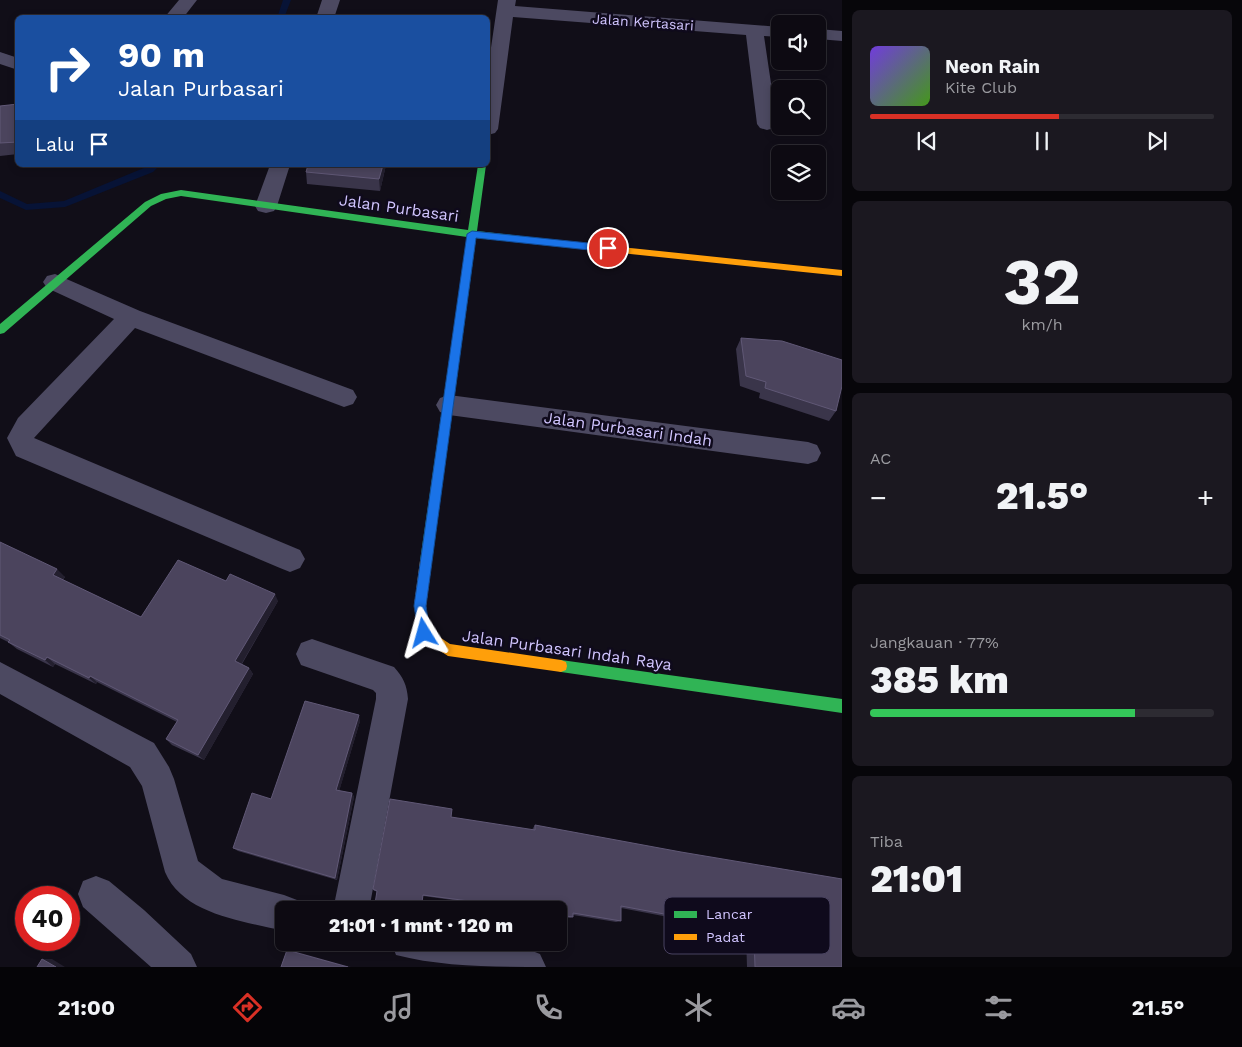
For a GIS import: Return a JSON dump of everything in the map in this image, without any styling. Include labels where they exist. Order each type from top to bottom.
[{"type":"street","points":[[176,15],[188,0]]},
{"type":"street","points":[[326,15],[331,0]]},
{"type":"street","points":[[490,114],[506,6]]},
{"type":"street","name":"Jalan Kertasari","points":[[506,6],[771,31]]},
{"type":"street","points":[[754,30],[768,124]]},
{"type":"street","points":[[826,35],[842,36]]},
{"type":"street","points":[[0,58],[15,63]]},
{"type":"street","points":[[266,206],[279,167]]},
{"type":"street","name":"Jalan Purbasari Indah Raya","points":[[482,167],[420,606],[424,633],[448,650],[842,706]]},
{"type":"street","name":"Jalan Purbasari","points":[[0,330],[148,204],[164,196],[181,193],[472,234],[842,273]]},
{"type":"street","points":[[55,282],[132,317],[344,397]]},
{"type":"street","points":[[132,317],[27,426],[20,438],[25,448],[290,560]]},
{"type":"street","name":"Jalan Purbasari Indah","points":[[449,405],[808,453]]},
{"type":"street","points":[[312,654],[384,678],[391,687],[392,699],[353,901]]},
{"type":"street","points":[[0,677],[142,755],[157,779],[182,872],[213,895],[275,911]]},
{"type":"street","points":[[96,894],[131,923],[178,967]]},
{"type":"street","points":[[451,951],[527,967]]},
{"type":"building","points":[[15,104],[15,142],[0,143],[0,106]]},
{"type":"building","points":[[307,167],[382,167],[379,179],[306,172]]},
{"type":"building","points":[[741,338],[782,341],[842,360],[842,386],[836,411],[765,388],[766,382],[746,376]]},
{"type":"building","points":[[0,542],[57,569],[53,575],[141,617],[178,560],[226,581],[230,574],[275,594],[235,661],[249,668],[198,755],[166,739],[178,720],[90,676],[89,678],[47,657],[45,660],[8,642],[10,640],[0,635]]},
{"type":"building","points":[[305,701],[359,715],[336,790],[352,793],[335,878],[233,848],[252,793],[271,799]]},
{"type":"building","points":[[390,799],[452,809],[451,817],[535,830],[535,825],[842,879],[842,967],[755,967],[755,954],[830,954],[830,897],[664,897],[664,914],[621,906],[621,921],[573,913],[573,917],[567,916],[567,901],[469,901],[423,895],[422,901],[375,901],[377,891],[373,889]]},
{"type":"building","points":[[287,951],[291,951],[348,967],[281,967]]},
{"type":"building","points":[[42,959],[56,967],[37,967]]},
{"type":"waterway","points":[[281,15],[287,0]]},
{"type":"waterway","points":[[0,194],[26,207],[65,204],[154,167]]},
{"type":"traffic: fast","points":[[426,561],[482,167]]},
{"type":"traffic: fast","points":[[0,330],[148,204],[164,196],[181,193],[426,229],[563,244]]},
{"type":"traffic: fast","points":[[561,666],[842,706]]},
{"type":"traffic: slow","points":[[563,244],[842,273]]},
{"type":"traffic: slow","points":[[426,561],[420,606],[423,633],[448,650],[561,666]]},
{"type":"route","points":[[424,633],[420,606],[472,234],[608,248]]}]
